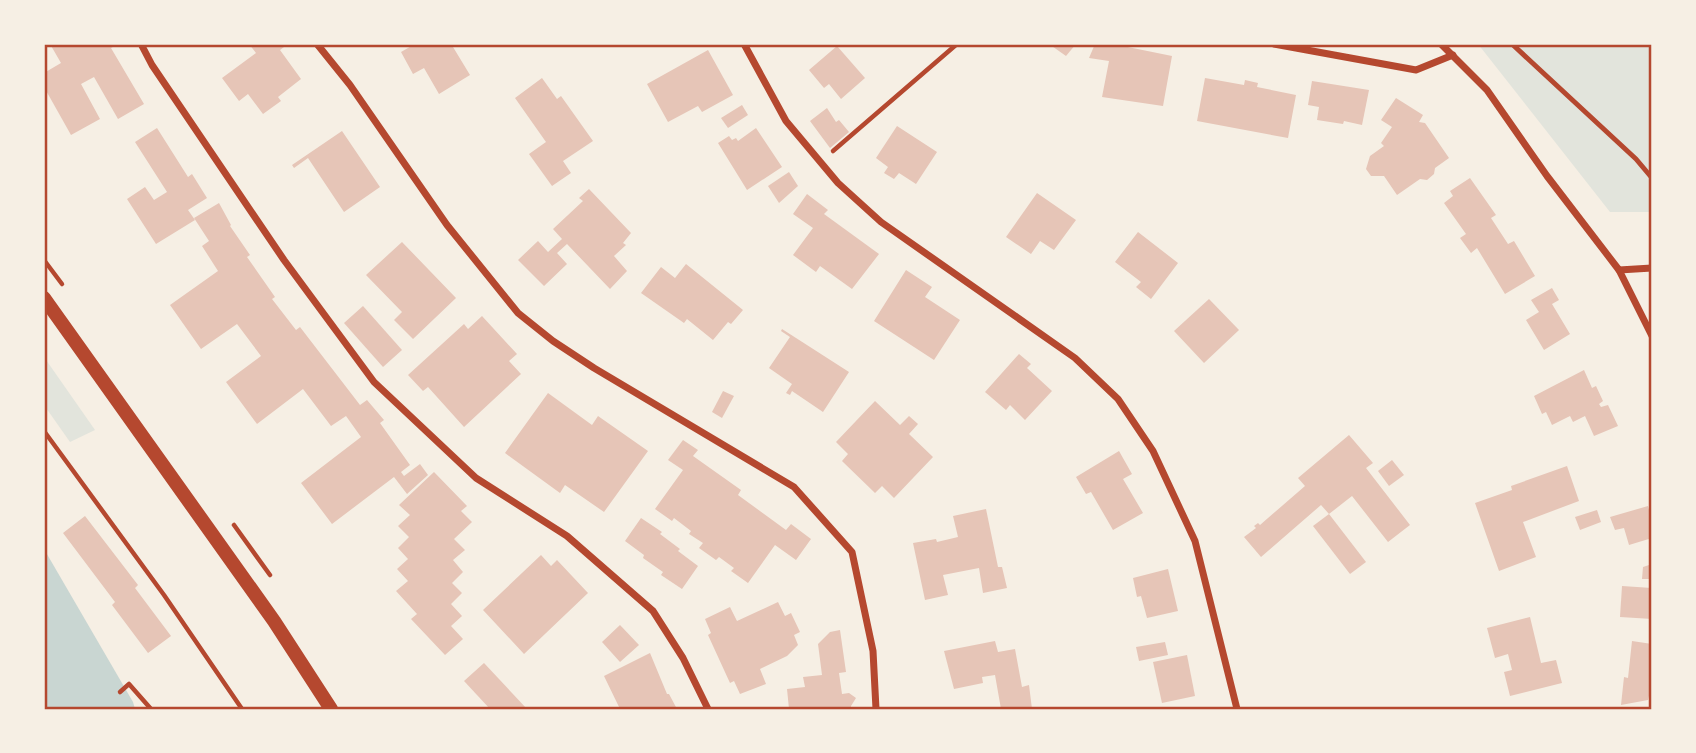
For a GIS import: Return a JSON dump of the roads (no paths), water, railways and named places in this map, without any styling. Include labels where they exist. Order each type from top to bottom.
[{"type":"main road","points":[[44,298],[274,621],[331,709]]},
{"type":"street","points":[[141,44],[152,65],[284,260],[373,382],[476,478],[567,536],[653,611],[683,658],[708,709]]},
{"type":"street","points":[[317,44],[350,85],[447,225],[518,313],[553,341],[594,368],[794,487],[852,552],[873,651],[876,709]]},
{"type":"street","points":[[744,44],[786,121],[838,183],[881,222],[1075,358],[1118,399],[1153,452],[1195,541],[1237,709]]},
{"type":"street","points":[[1274,44],[1416,70],[1453,55]]},
{"type":"street","points":[[1441,44],[1487,90],[1547,176],[1619,270],[1652,337]]},
{"type":"street","points":[[1619,270],[1652,268]]},
{"type":"lane","points":[[1512,44],[1636,159],[1652,178]]}]
